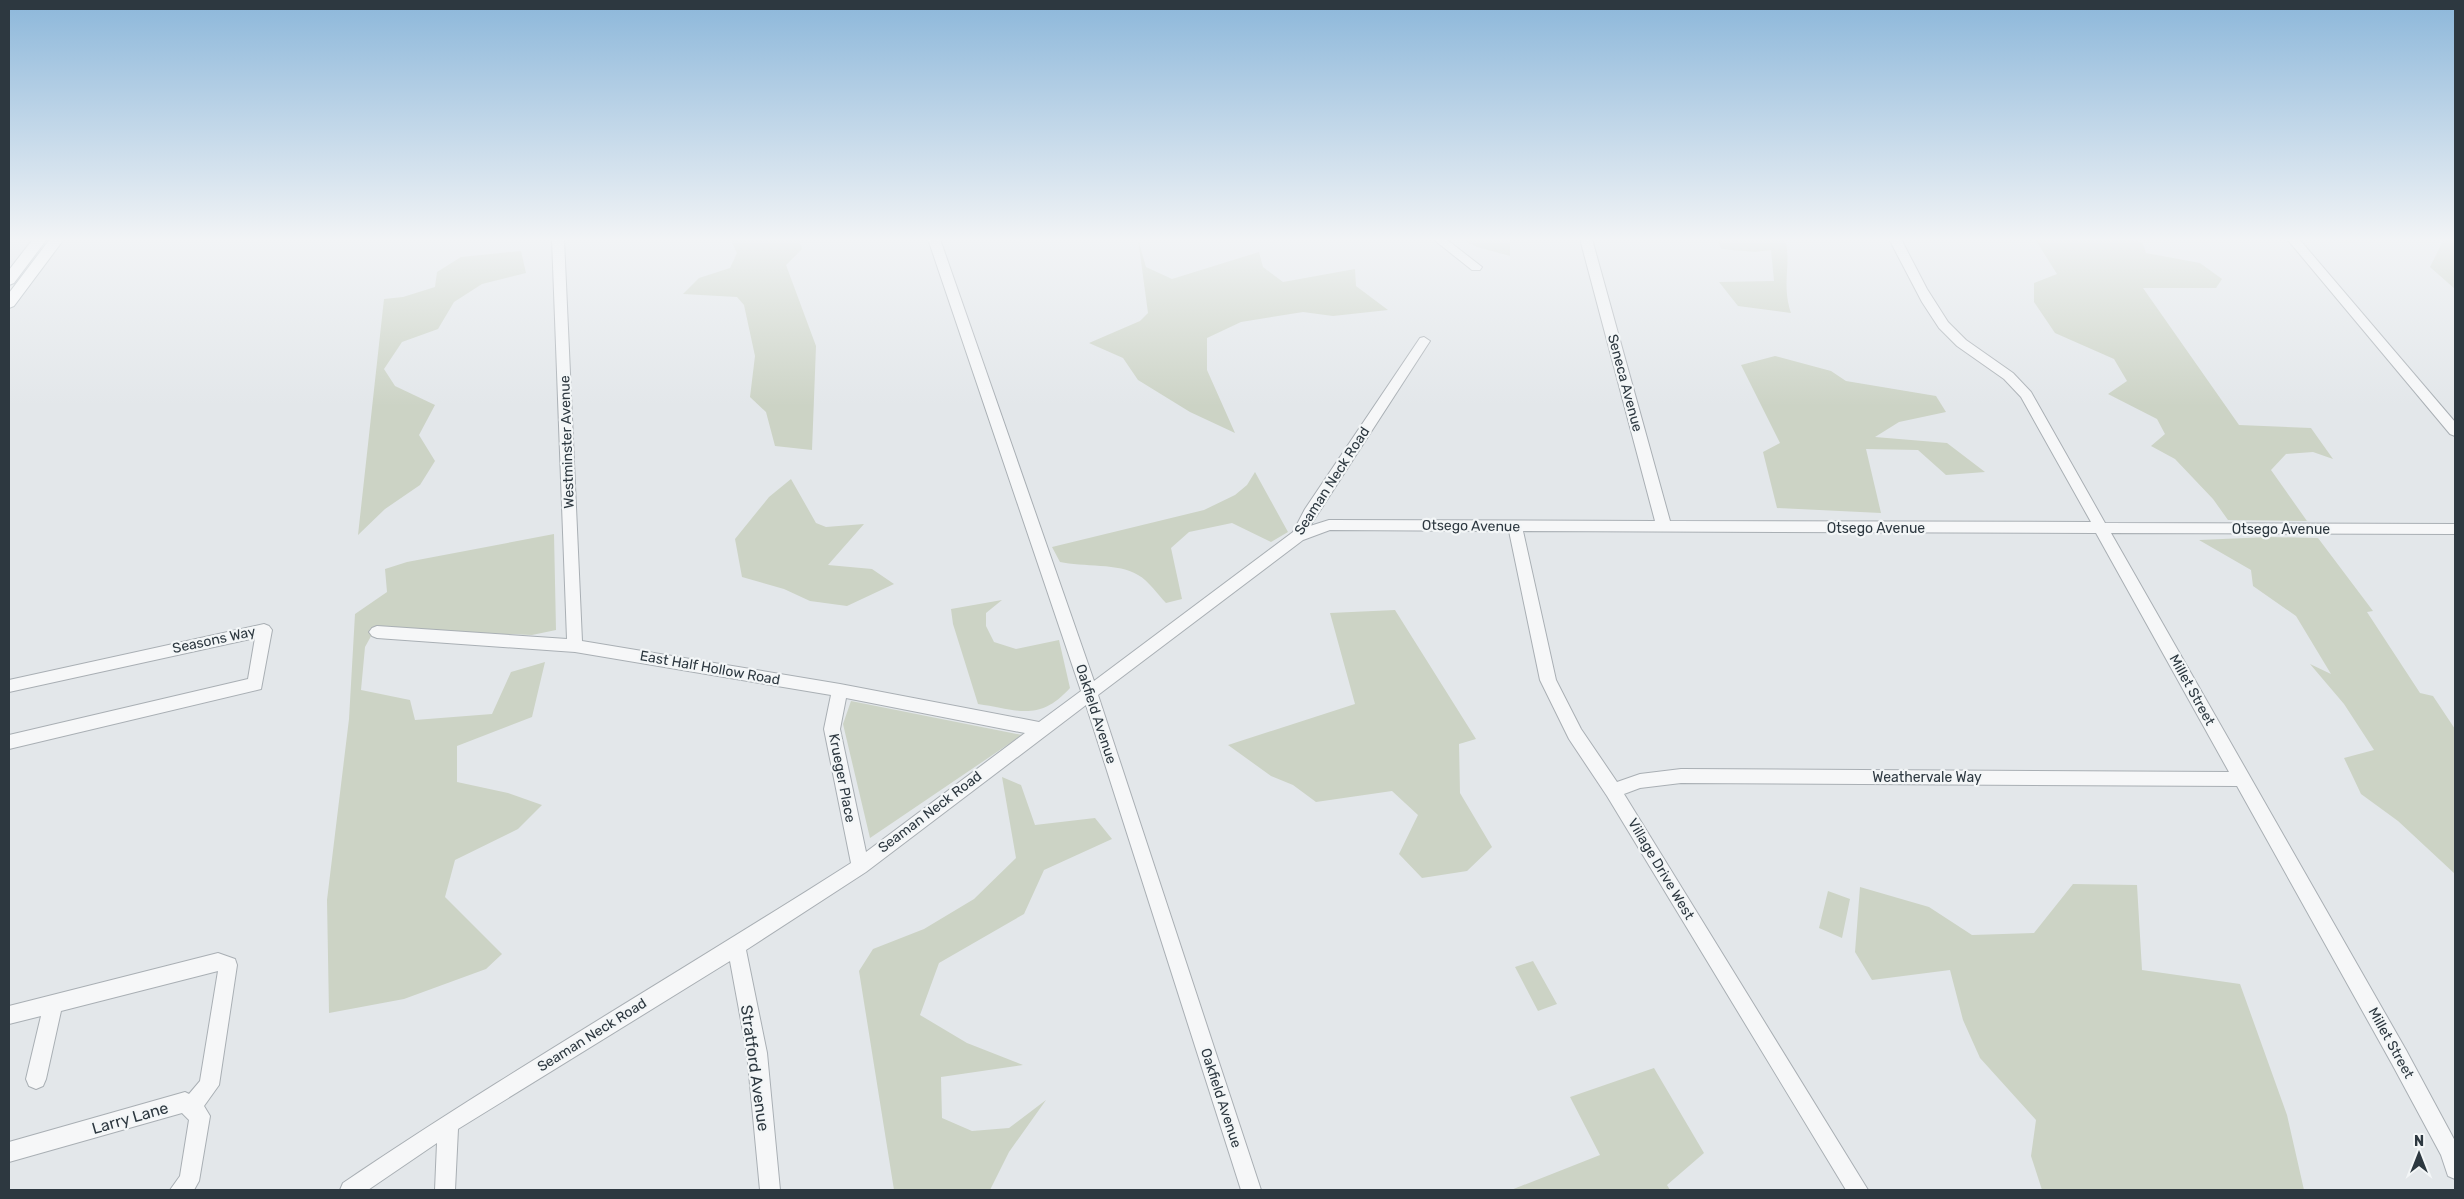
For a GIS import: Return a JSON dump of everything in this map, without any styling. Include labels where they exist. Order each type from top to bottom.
[{"type":"street","name":"Westminster Avenue","points":[[560,295],[575,646]]},
{"type":"street","name":"Oakfield Avenue","points":[[953,295],[1090,694],[1251,1190]]},
{"type":"street","name":"Seneca Avenue","points":[[1601,295],[1664,527]]},
{"type":"street","name":"Millet Street","points":[[1926,295],[1937,316],[1951,334],[1964,346],[2014,379],[2026,395],[2399,1057],[2450,1152],[2455,1169]]},
{"type":"street","points":[[2340,295],[2455,431]]},
{"type":"street","name":"Seaman Neck Road","points":[[350,1190],[448,1124],[736,946],[860,866],[1040,728],[1090,694],[1298,536],[1310,513],[1424,341]]},
{"type":"street","name":"Otsego Avenue","points":[[1298,536],[1330,525],[2455,529]]},
{"type":"street","name":"Village Drive West","points":[[1515,526],[1548,680],[1575,734],[1613,791],[1858,1190]]},
{"type":"street","name":"Seasons Way","points":[[9,686],[264,630],[256,684],[9,742]]},
{"type":"street","name":"East Half Hollow Road","points":[[377,632],[575,646],[840,690],[1040,728]]},
{"type":"street","name":"Krueger Place","points":[[840,690],[832,729],[860,866]]},
{"type":"street","name":"Weathervale Way","points":[[1613,791],[1640,781],[1681,776],[2242,779]]},
{"type":"street","name":"Stratford Avenue","points":[[736,946],[757,1053],[770,1190]]},
{"type":"street","points":[[9,1015],[218,962],[228,965],[209,1085],[190,1107],[200,1116],[188,1181],[180,1190]]},
{"type":"street","points":[[36,1079],[54,1004]]},
{"type":"street","name":"Larry Lane","points":[[9,1152],[185,1102],[190,1107]]},
{"type":"street","points":[[445,1190],[448,1124]]},
{"type":"shaded area","points":[[410,295],[465,295],[454,302],[438,329],[402,342],[384,369],[395,386],[435,405],[419,435],[435,461],[420,485],[385,509],[358,535],[384,299]]},
{"type":"shaded area","points":[[700,295],[797,295],[816,346],[812,450],[775,446],[766,412],[750,397],[755,356],[744,305],[737,297]]},
{"type":"shaded area","points":[[1146,295],[1368,295],[1388,310],[1333,316],[1303,312],[1241,322],[1207,338],[1207,370],[1235,433],[1190,412],[1138,380],[1123,358],[1089,343],[1140,321],[1148,313]]},
{"type":"shaded area","points":[[1729,295],[1787,295],[1791,313],[1738,306]]},
{"type":"shaded area","points":[[2034,295],[2148,295],[2239,425],[2311,428],[2333,459],[2313,452],[2286,454],[2271,470],[2307,521],[2228,520],[2213,499],[2175,459],[2151,446],[2165,434],[2157,419],[2108,394],[2127,381],[2114,359],[2055,333],[2034,302]]},
{"type":"shaded area","points":[[1775,356],[1831,371],[1846,381],[1936,396],[1946,412],[1899,422],[1875,437],[1947,443],[1985,472],[1946,475],[1918,450],[1866,449],[1881,513],[1777,508],[1763,452],[1780,443],[1741,365]]},
{"type":"shaded area","points":[[1255,472],[1288,532],[1271,542],[1232,523],[1189,532],[1171,548],[1182,599],[1166,603],[1146,581],[1130,571],[1111,567],[1060,562],[1052,547],[1204,510],[1235,495],[1247,485]]},
{"type":"shaded area","points":[[791,479],[816,523],[826,527],[864,524],[828,565],[872,569],[894,584],[847,606],[810,601],[784,589],[742,577],[735,539],[769,497]]},
{"type":"shaded area","points":[[554,534],[556,630],[532,635],[375,629],[365,647],[361,690],[410,700],[415,720],[492,714],[511,672],[545,662],[532,717],[457,746],[457,782],[508,793],[542,805],[518,829],[455,860],[445,897],[502,954],[486,969],[404,999],[329,1013],[327,900],[349,719],[355,614],[387,592],[385,569],[407,562]]},
{"type":"shaded area","points":[[2269,537],[2318,538],[2373,611],[2367,612],[2420,693],[2433,696],[2455,729],[2455,874],[2398,821],[2361,794],[2344,758],[2374,750],[2344,704],[2310,664],[2331,674],[2296,616],[2253,586],[2251,570],[2199,540]]},
{"type":"shaded area","points":[[1002,600],[986,613],[986,626],[994,642],[1016,649],[1059,640],[1070,688],[1059,699],[1038,710],[1017,711],[978,704],[953,624],[951,609]]},
{"type":"shaded area","points":[[1395,610],[1476,739],[1459,744],[1460,793],[1492,847],[1467,871],[1422,878],[1399,854],[1418,815],[1392,791],[1316,802],[1293,785],[1271,776],[1228,745],[1355,704],[1330,613]]},
{"type":"shaded area","points":[[851,701],[1022,735],[870,838],[843,724]]},
{"type":"shaded area","points":[[1002,777],[1021,785],[1035,825],[1095,818],[1112,839],[1044,870],[1024,914],[939,963],[920,1015],[967,1043],[1023,1065],[941,1077],[942,1118],[972,1131],[1009,1128],[1046,1100],[1009,1152],[990,1190],[894,1190],[859,971],[873,949],[924,929],[974,899],[1016,858]]},
{"type":"shaded area","points":[[2073,884],[2137,885],[2142,970],[2240,984],[2287,1115],[2304,1190],[2042,1190],[2031,1156],[2036,1120],[1980,1058],[1963,1020],[1950,970],[1872,980],[1855,952],[1860,887],[1929,907],[1972,935],[2034,933]]},
{"type":"shaded area","points":[[1828,891],[1850,899],[1842,938],[1819,928]]},
{"type":"shaded area","points":[[1533,961],[1557,1004],[1538,1011],[1515,967]]},
{"type":"shaded area","points":[[1654,1068],[1704,1153],[1667,1185],[1670,1190],[1511,1190],[1600,1155],[1570,1097]]}]
